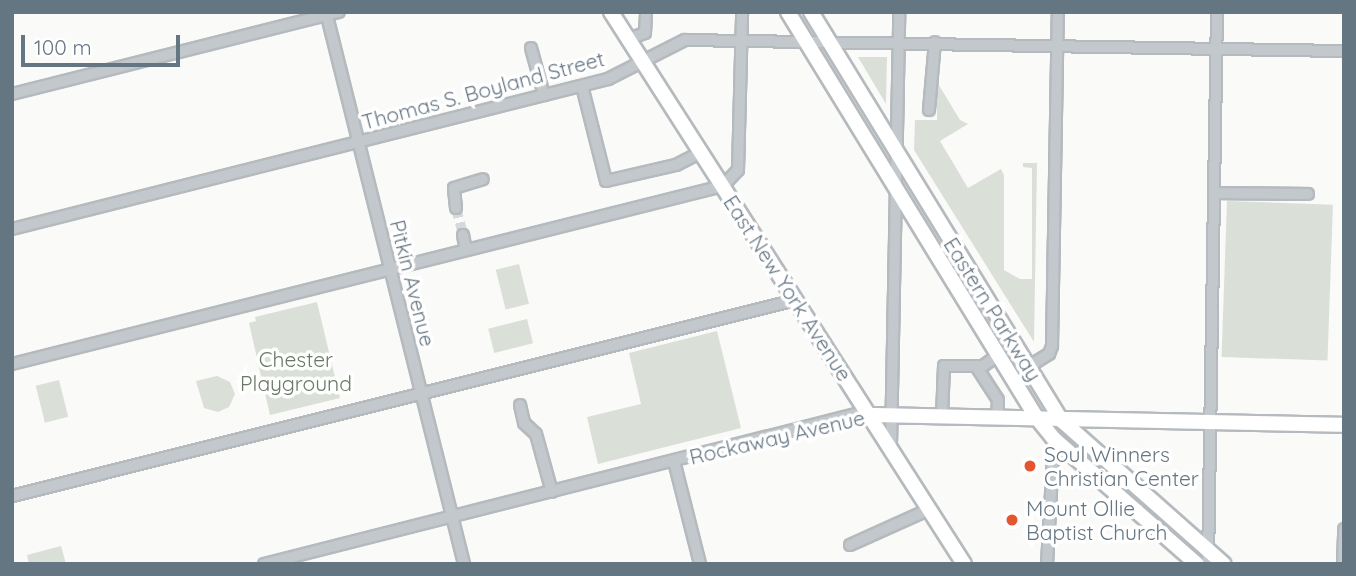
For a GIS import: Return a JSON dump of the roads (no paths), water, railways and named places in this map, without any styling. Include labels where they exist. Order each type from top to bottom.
[{"type":"main road","name":"East New York Avenue","points":[[611,12],[891,445],[964,564]]},
{"type":"main road","name":"Eastern Parkway","points":[[788,12],[1037,418],[1054,439],[1197,564]]},
{"type":"main road","name":"Eastern Parkway","points":[[811,12],[1061,420],[1208,556],[1224,564]]},
{"type":"main road","name":"Rockaway Avenue","points":[[870,415],[1344,425]]},
{"type":"street","points":[[12,94],[339,12]]},
{"type":"street","points":[[12,364],[723,186],[738,170],[742,12]]},
{"type":"street","points":[[891,445],[899,12]]},
{"type":"street","points":[[1028,367],[1049,354],[1052,346],[1058,12]]},
{"type":"street","points":[[1208,556],[1217,12]]},
{"type":"street","points":[[629,40],[645,33],[646,13]]},
{"type":"street","name":"Pitkin Avenue","points":[[326,14],[464,564]]},
{"type":"street","name":"Thomas S. Boyland Street","points":[[12,229],[582,86],[643,62],[685,40],[828,40],[1344,51]]},
{"type":"street","points":[[929,110],[934,43]]},
{"type":"street","points":[[531,48],[544,95]]},
{"type":"street","points":[[582,86],[606,181],[676,164],[701,152]]},
{"type":"street","points":[[456,208],[454,188],[482,179]]},
{"type":"street","points":[[1214,193],[1308,194]]},
{"type":"street","points":[[463,235],[466,250]]},
{"type":"street","points":[[12,496],[795,300]]},
{"type":"street","points":[[942,416],[944,366],[976,366],[998,355]]},
{"type":"street","points":[[976,366],[998,400],[997,417]]},
{"type":"street","points":[[520,405],[524,423],[536,435],[552,492]]},
{"type":"street","name":"Rockaway Avenue","points":[[264,564],[856,414],[870,415]]},
{"type":"street","points":[[1047,564],[1054,439]]},
{"type":"street","points":[[674,461],[700,564]]},
{"type":"street","points":[[850,545],[930,509]]},
{"type":"street","points":[[1343,564],[1344,529]]},
{"type":"tunnel","points":[[456,208],[463,235]]},
{"type":"place","name":"Soul Winners Christian Center","points":[[1030,466]]},
{"type":"place","name":"Mount Ollie Baptist Church","points":[[1012,520]]},
{"type":"park label","name":"Chester Playground","points":[[296,371]]}]
